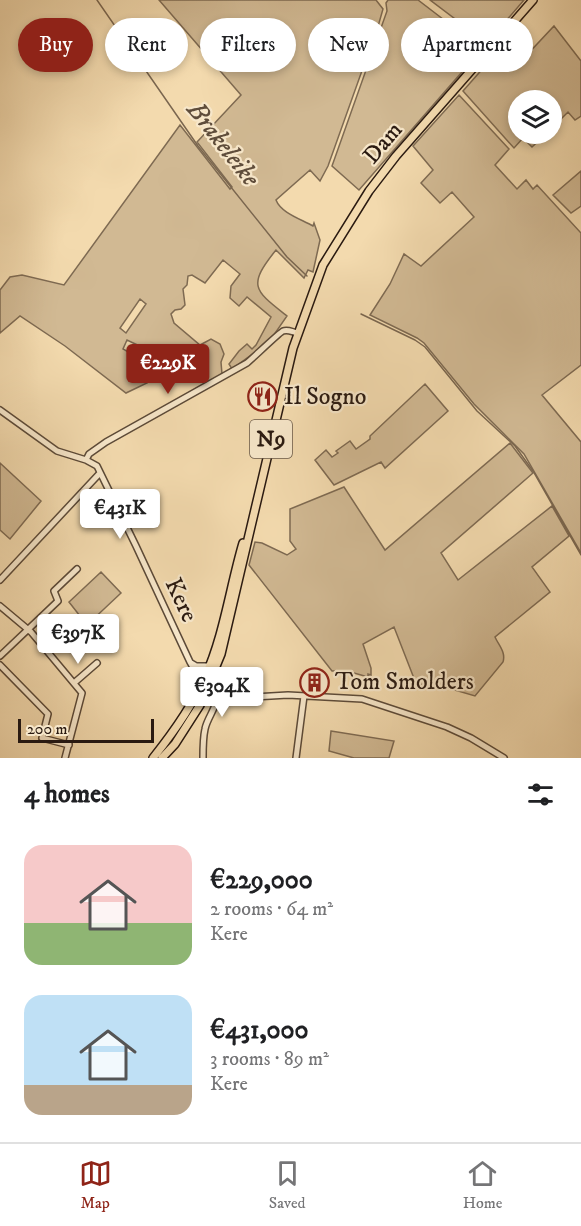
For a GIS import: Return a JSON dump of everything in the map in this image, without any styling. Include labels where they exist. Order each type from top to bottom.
[{"type":"main road","name":"Dam","points":[[297,333],[323,265],[369,190],[533,0]]},
{"type":"main road","name":"N9","points":[[162,758],[175,744],[206,693],[209,666],[232,597],[297,333]]},
{"type":"main road","name":"N9","points":[[153,758],[206,684],[221,654],[226,619]]},
{"type":"street","points":[[0,410],[57,451],[86,460],[89,454],[100,447],[247,363],[281,332],[286,330],[297,333]]},
{"type":"street","name":"Kere","points":[[86,460],[96,466],[100,473],[190,663],[206,684],[217,692],[218,699]]},
{"type":"street","points":[[0,580],[100,473]]},
{"type":"street","points":[[0,656],[58,601],[54,591],[77,569]]},
{"type":"street","points":[[0,606],[27,631],[31,632],[82,695],[65,758]]},
{"type":"street","points":[[74,683],[97,663]]},
{"type":"street","points":[[190,663],[196,666],[209,666]]},
{"type":"street","points":[[0,665],[48,714],[42,738],[69,745]]},
{"type":"street","points":[[206,693],[218,699],[304,696],[371,701],[447,727],[504,758]]},
{"type":"street","points":[[296,758],[304,696]]},
{"type":"street","points":[[203,758],[204,729],[218,699]]},
{"type":"shaded area","points":[[159,0],[376,0],[383,9],[380,18],[308,18],[308,72],[362,72],[328,166],[320,181],[310,170],[276,200],[282,209],[313,226],[314,223],[320,240],[313,272],[308,270],[304,278],[276,250],[261,272],[258,287],[261,293],[287,316],[269,342],[232,369],[229,364],[247,344],[252,349],[256,345],[271,317],[247,297],[239,306],[230,298],[231,286],[240,274],[223,260],[205,283],[192,275],[188,276],[187,285],[183,289],[185,305],[171,314],[174,323],[200,345],[211,339],[220,344],[224,354],[221,362],[222,374],[208,383],[192,368],[168,352],[166,355],[150,348],[148,350],[127,340],[123,349],[132,354],[147,383],[126,393],[65,346],[20,316],[0,333],[0,290],[10,277],[22,275],[64,285],[180,125],[230,189],[232,187],[197,142],[241,95],[221,72],[296,72],[296,18],[200,18],[200,48],[188,34],[188,18],[175,18]],"holes":[[[140,299],[146,304],[126,333],[120,328]]]},
{"type":"shaded area","points":[[388,0],[418,0],[442,18],[401,18],[401,72],[462,72],[359,190],[332,166],[365,72],[389,72],[389,18],[385,18]]},
{"type":"shaded area","points":[[430,0],[524,0],[509,18],[454,18]]},
{"type":"shaded area","points":[[554,26],[581,61],[581,116],[575,120],[568,112],[562,118],[562,90],[508,90],[508,141],[463,91],[480,72],[533,72],[533,48]]},
{"type":"shaded area","points":[[459,95],[509,149],[495,165],[517,189],[526,180],[533,189],[537,185],[581,233],[581,365],[542,395],[581,442],[581,553],[524,454],[474,404],[424,343],[370,315],[390,284],[404,254],[421,266],[474,217],[452,192],[440,203],[421,183],[433,170],[413,146]]},
{"type":"shaded area","points":[[581,171],[581,206],[571,213],[553,195]]},
{"type":"shaded area","points":[[425,384],[448,411],[385,468],[381,462],[334,485],[315,460],[326,450],[332,457],[338,453],[336,451],[350,441],[356,449],[370,439],[370,436]]},
{"type":"shaded area","points":[[510,443],[533,473],[441,553],[458,580],[552,506],[569,536],[532,567],[550,592],[495,637],[503,652],[503,662],[475,696],[448,688],[435,689],[431,681],[417,686],[394,627],[363,644],[371,675],[368,674],[368,677],[347,671],[332,671],[249,565],[255,542],[287,555],[296,549],[290,541],[290,509],[344,487],[385,550]]},
{"type":"shaded area","points":[[0,463],[41,501],[10,539],[0,530]]},
{"type":"shaded area","points":[[101,572],[121,593],[87,625],[69,602]]},
{"type":"shaded area","points":[[331,731],[394,741],[389,758],[354,758],[329,751]]},
{"type":"waterway","name":"Brakeleike","points":[[97,0],[198,146],[287,257],[307,276]]},
{"type":"waterway","name":"Brakeleike","points":[[361,314],[425,347],[477,411],[515,446],[533,471],[581,555]]},
{"type":"place","name":"Il Sogno","points":[[263,397]]},
{"type":"place","name":"Tom Smolders","points":[[314,682]]}]
